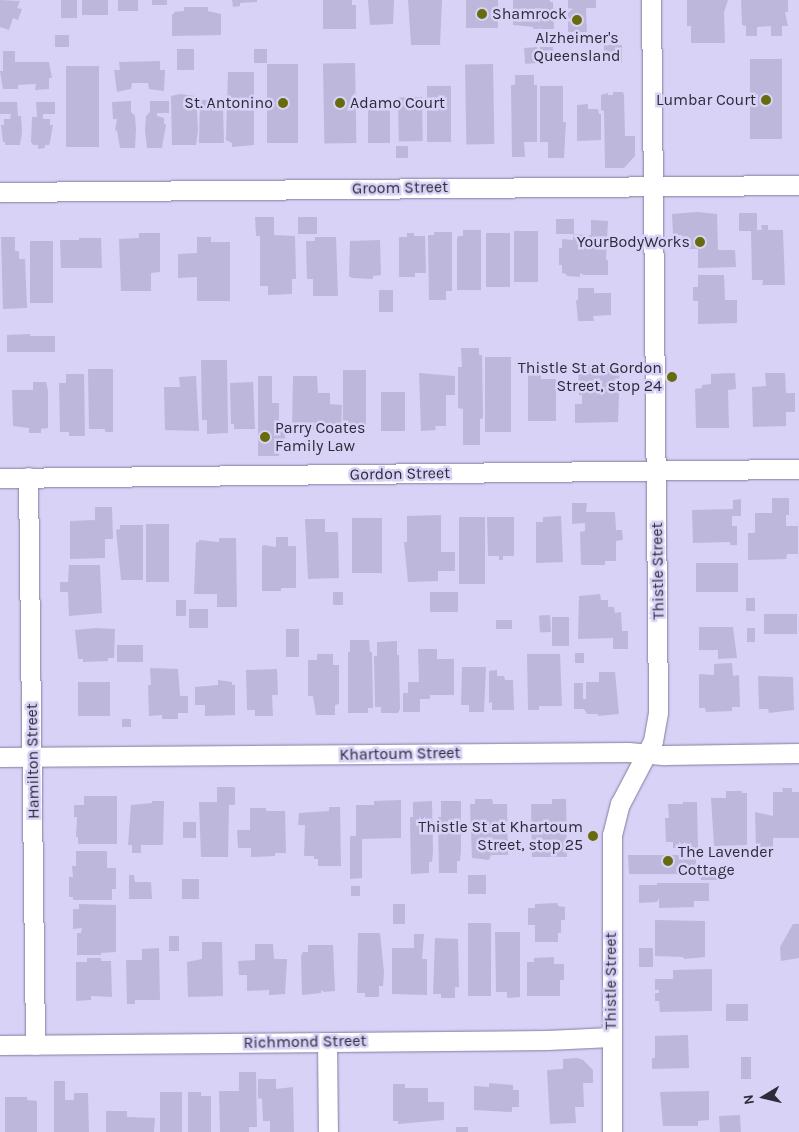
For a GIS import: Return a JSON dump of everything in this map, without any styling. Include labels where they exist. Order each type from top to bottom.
[{"type":"street","name":"Thistle Street","points":[[612,1132],[610,868],[613,825],[620,804],[653,741],[658,712],[651,0]]},
{"type":"street","name":"Groom Street","points":[[0,192],[799,184]]},
{"type":"street","name":"Gordon Street","points":[[0,478],[799,469]]},
{"type":"street","name":"Hamilton Street","points":[[28,477],[33,757],[35,1045]]},
{"type":"street","name":"Khartoum Street","points":[[0,757],[628,752],[799,753]]},
{"type":"street","name":"Richmond Street","points":[[0,1045],[547,1040],[611,1037]]},
{"type":"street","points":[[327,1042],[328,1132]]},
{"type":"building","points":[[0,0],[20,1],[17,8],[22,9],[18,20],[13,18],[9,30],[0,27]]},
{"type":"building","points":[[61,0],[77,0],[77,18],[61,18]]},
{"type":"building","points":[[82,0],[108,0],[108,15],[82,15]]},
{"type":"building","points":[[118,0],[138,0],[138,11],[118,11]]},
{"type":"building","points":[[152,0],[167,0],[167,5],[152,5]]},
{"type":"building","points":[[232,0],[257,0],[257,2],[240,3],[240,6],[233,7]]},
{"type":"building","points":[[323,0],[352,0],[352,5],[356,5],[356,29],[323,29]]},
{"type":"building","points":[[368,0],[394,0],[393,24],[370,25]]},
{"type":"building","points":[[408,0],[442,0],[440,45],[411,45]]},
{"type":"building","name":"Shamrock","points":[[466,0],[498,0],[498,28],[466,28]]},
{"type":"building","points":[[513,0],[550,0],[550,2],[553,2],[554,29],[533,29],[533,27],[513,25]]},
{"type":"building","name":"Alzheimer's Queensland","points":[[568,0],[596,0],[596,8],[586,8],[587,32],[568,32]]},
{"type":"building","points":[[687,0],[728,0],[724,12],[725,43],[691,43],[691,26],[687,26]]},
{"type":"building","points":[[741,0],[788,0],[788,12],[785,12],[788,26],[782,26],[782,36],[771,36],[771,26],[757,27],[757,36],[746,36],[746,26],[742,25]]},
{"type":"building","points":[[184,7],[208,7],[208,11],[221,14],[221,35],[172,36],[172,14],[184,11]]},
{"type":"building","points":[[55,35],[69,35],[69,47],[55,47]]},
{"type":"building","points":[[604,45],[622,45],[622,63],[604,63]]},
{"type":"building","points":[[537,47],[538,63],[525,64],[524,48]]},
{"type":"building","points":[[540,47],[553,47],[553,63],[540,63]]},
{"type":"building","points":[[177,49],[194,49],[194,70],[177,70]]},
{"type":"building","points":[[254,49],[267,49],[267,63],[254,63]]},
{"type":"building","points":[[3,51],[15,51],[15,62],[49,62],[52,78],[49,78],[49,89],[35,90],[36,84],[18,85],[18,89],[3,89],[0,71],[3,71]]},
{"type":"building","name":"Lumbar Court","points":[[750,59],[782,59],[782,139],[750,139]]},
{"type":"building","points":[[160,61],[160,70],[165,70],[164,91],[149,89],[148,83],[132,83],[131,89],[117,92],[114,70],[120,70],[119,62]]},
{"type":"building","name":"Adamo Court","points":[[355,63],[356,143],[324,144],[323,64]]},
{"type":"building","name":"St. Antonino","points":[[267,64],[298,64],[298,143],[267,143]]},
{"type":"building","points":[[465,64],[493,64],[494,144],[466,144]]},
{"type":"building","points":[[66,66],[99,66],[99,147],[66,147]]},
{"type":"building","points":[[228,72],[254,72],[254,145],[232,147],[232,143],[226,140]]},
{"type":"building","points":[[515,75],[534,75],[534,85],[537,85],[537,142],[524,142],[525,157],[512,157],[511,85],[515,85]]},
{"type":"building","points":[[427,86],[451,86],[451,142],[427,142]]},
{"type":"building","points":[[540,86],[563,86],[563,122],[566,122],[564,158],[548,158],[548,142],[540,142]]},
{"type":"building","points":[[613,92],[623,92],[624,95],[625,136],[635,136],[635,156],[624,168],[605,168],[604,111],[601,110],[601,95],[608,93],[608,95],[613,95]]},
{"type":"building","points":[[180,94],[196,96],[198,130],[196,145],[172,145],[171,96]]},
{"type":"building","points":[[398,97],[422,97],[423,141],[399,141]]},
{"type":"building","points":[[368,98],[390,98],[390,143],[368,143]]},
{"type":"building","points":[[200,100],[212,100],[212,109],[223,108],[224,143],[199,143]]},
{"type":"building","points":[[131,101],[131,112],[135,116],[135,148],[120,148],[117,130],[115,131],[117,119],[113,119],[112,102]]},
{"type":"building","points":[[150,101],[169,101],[169,113],[157,113],[157,116],[164,118],[164,124],[166,124],[162,148],[147,148],[145,130],[146,116],[150,112]]},
{"type":"building","points":[[0,102],[17,102],[18,116],[21,116],[22,132],[20,145],[5,145],[5,142],[3,142],[1,125],[4,125],[4,119],[10,119],[11,114],[0,114]]},
{"type":"building","points":[[36,102],[55,102],[55,114],[43,114],[43,119],[50,119],[50,125],[53,125],[49,145],[38,149],[38,145],[33,145],[31,142],[32,117],[37,117]]},
{"type":"building","points":[[588,104],[588,109],[598,109],[599,114],[601,114],[601,140],[577,141],[577,105]]},
{"type":"building","points":[[396,146],[408,146],[408,158],[396,158]]},
{"type":"building","name":"YourBodyWorks","points":[[697,212],[717,214],[718,250],[735,250],[736,267],[698,268],[698,249],[682,249],[682,235],[673,235],[672,214]]},
{"type":"building","points":[[739,213],[757,213],[757,230],[762,230],[761,225],[768,225],[768,230],[783,230],[785,285],[762,285],[763,280],[752,280],[751,231],[739,231]]},
{"type":"building","points":[[255,217],[274,217],[274,235],[295,236],[296,279],[292,279],[292,294],[268,295],[268,286],[260,286],[260,236],[256,236]]},
{"type":"building","points":[[298,217],[317,217],[317,234],[298,234]]},
{"type":"building","points":[[556,219],[574,219],[574,234],[556,234]]},
{"type":"building","points":[[591,220],[608,221],[606,260],[608,260],[608,275],[584,275],[580,273],[580,277],[567,276],[562,273],[562,265],[559,265],[559,248],[562,248],[562,239],[573,240],[573,234],[591,235]]},
{"type":"building","points":[[463,230],[481,230],[481,290],[457,290],[457,239],[458,236],[463,236]]},
{"type":"building","points":[[514,231],[538,231],[538,282],[514,282]]},
{"type":"building","points":[[434,232],[452,232],[452,291],[446,291],[446,300],[429,300],[428,235],[434,235]]},
{"type":"building","points":[[139,233],[160,233],[160,272],[151,273],[151,291],[121,291],[119,239],[139,238]]},
{"type":"building","points":[[407,233],[414,233],[414,236],[425,236],[426,273],[415,273],[415,277],[399,277],[399,237],[407,237]]},
{"type":"building","points":[[486,233],[510,233],[510,287],[486,287]]},
{"type":"building","points":[[1,237],[15,237],[15,251],[19,251],[19,259],[25,259],[27,308],[3,309]]},
{"type":"building","points":[[197,237],[211,237],[211,242],[230,242],[230,301],[197,301],[197,277],[178,278],[178,254],[197,253]]},
{"type":"building","points":[[315,237],[336,237],[338,296],[313,296],[313,279],[307,279],[306,241],[315,241]]},
{"type":"building","points":[[79,238],[101,238],[102,268],[61,268],[60,240],[79,240]]},
{"type":"building","points":[[380,240],[381,275],[373,276],[373,279],[352,278],[349,276],[350,241]]},
{"type":"building","points":[[30,241],[53,241],[53,303],[30,303]]},
{"type":"building","points":[[698,275],[724,275],[725,300],[737,300],[737,323],[698,324],[698,301],[693,301],[693,287],[698,287]]},
{"type":"building","points":[[578,288],[594,288],[594,293],[611,293],[611,315],[593,316],[594,321],[578,321],[576,300],[578,300]]},
{"type":"building","points":[[379,290],[393,290],[393,312],[379,312]]},
{"type":"building","points":[[30,334],[30,336],[55,336],[55,352],[7,352],[7,335]]},
{"type":"building","points":[[461,348],[479,348],[479,355],[482,355],[483,418],[480,419],[480,445],[463,445],[463,409],[458,408],[458,367],[462,367]]},
{"type":"building","points":[[485,357],[511,357],[511,432],[485,432]]},
{"type":"building","points":[[201,360],[227,360],[228,433],[207,434],[207,420],[202,420]]},
{"type":"building","points":[[620,365],[618,422],[575,423],[575,404],[582,404],[582,395],[579,395],[578,366]]},
{"type":"building","points":[[88,369],[113,369],[113,432],[105,432],[105,429],[89,429]]},
{"type":"building","points":[[343,370],[366,370],[366,431],[343,431]]},
{"type":"building","points":[[419,373],[455,376],[455,395],[446,395],[446,426],[435,426],[436,430],[421,431]]},
{"type":"building","points":[[735,373],[736,389],[728,390],[729,428],[696,428],[695,389],[702,388],[702,385],[711,384],[711,374]]},
{"type":"building","points":[[765,373],[785,373],[786,393],[795,393],[795,412],[786,412],[786,426],[753,427],[752,387],[766,386]]},
{"type":"building","points":[[66,374],[84,374],[85,436],[69,436],[69,432],[60,432],[59,383],[66,383]]},
{"type":"building","points":[[528,374],[541,374],[541,379],[556,379],[556,421],[528,421]]},
{"type":"building","points":[[196,376],[199,431],[165,430],[164,387],[180,387],[179,377]]},
{"type":"building","points":[[258,376],[272,376],[272,403],[279,403],[279,426],[285,427],[285,441],[279,441],[279,456],[258,456]]},
{"type":"building","points":[[293,376],[317,376],[318,393],[330,393],[330,404],[342,405],[341,430],[292,429]]},
{"type":"building","points":[[33,382],[46,382],[48,391],[48,428],[41,429],[41,433],[29,433],[29,428],[13,426],[12,390],[33,390]]},
{"type":"building","points":[[253,382],[255,429],[234,429],[234,424],[231,424],[230,383]]},
{"type":"building","points":[[381,392],[405,392],[405,431],[381,431]]},
{"type":"building","points":[[772,498],[789,498],[789,515],[786,515],[786,526],[798,526],[798,554],[787,554],[786,559],[748,560],[748,533],[755,533],[755,513],[772,513]]},
{"type":"building","points":[[741,499],[741,516],[732,516],[732,526],[737,526],[737,545],[730,545],[730,542],[693,543],[692,510],[733,509],[733,500]]},
{"type":"building","points":[[572,503],[587,503],[586,512],[615,512],[616,530],[622,530],[623,540],[616,541],[616,561],[605,561],[605,565],[581,565],[580,532],[585,531],[585,523],[572,524]]},
{"type":"building","points":[[95,507],[112,507],[113,539],[105,539],[105,558],[70,559],[70,521],[95,520]]},
{"type":"building","points":[[441,515],[441,552],[455,552],[455,571],[438,571],[438,581],[408,582],[404,542],[407,542],[407,516]]},
{"type":"building","points":[[561,516],[563,562],[536,563],[536,522],[543,522],[543,517]]},
{"type":"building","points":[[459,517],[485,517],[485,584],[459,584]]},
{"type":"building","points":[[487,517],[514,517],[514,556],[503,556],[503,560],[499,560],[499,556],[488,556]]},
{"type":"building","points":[[352,518],[382,518],[382,573],[352,573]]},
{"type":"building","points":[[305,519],[325,519],[325,532],[338,532],[339,578],[308,579]]},
{"type":"building","points":[[146,524],[169,524],[169,582],[146,582]]},
{"type":"building","points":[[120,525],[143,525],[143,580],[121,580],[116,530],[120,529]]},
{"type":"building","points":[[276,537],[288,537],[288,546],[296,546],[296,588],[281,588],[281,591],[262,591],[262,547],[263,545],[276,547]]},
{"type":"building","points":[[219,538],[236,538],[237,607],[217,607],[217,594],[194,594],[196,542],[199,542],[199,540],[219,542]]},
{"type":"building","points":[[696,563],[738,563],[738,592],[696,592]]},
{"type":"building","points":[[69,565],[100,565],[102,613],[69,616],[68,592],[60,592],[60,582],[68,582]]},
{"type":"building","points":[[333,592],[343,592],[343,605],[333,605]]},
{"type":"building","points":[[430,592],[458,592],[458,612],[430,612]]},
{"type":"building","points":[[600,594],[601,600],[608,600],[608,607],[614,607],[615,613],[621,612],[622,631],[628,631],[628,649],[613,649],[613,638],[578,639],[579,596]]},
{"type":"building","points":[[746,598],[755,598],[755,611],[746,611]]},
{"type":"building","points":[[176,600],[186,600],[186,616],[176,616]]},
{"type":"building","points":[[189,609],[208,609],[208,628],[189,628]]},
{"type":"building","points":[[764,614],[797,614],[797,634],[764,634]]},
{"type":"building","points":[[550,615],[551,632],[540,633],[539,616]]},
{"type":"building","points":[[552,617],[569,617],[569,646],[552,646]]},
{"type":"building","points":[[496,620],[512,620],[512,629],[496,629]]},
{"type":"building","points":[[699,627],[733,627],[737,658],[718,659],[718,650],[699,650]]},
{"type":"building","points":[[747,628],[755,628],[755,642],[747,642]]},
{"type":"building","points":[[115,629],[114,658],[108,658],[108,661],[83,662],[83,659],[78,659],[75,630]]},
{"type":"building","points":[[286,629],[299,629],[299,657],[286,657]]},
{"type":"building","points":[[350,640],[369,640],[370,652],[372,652],[373,708],[368,708],[368,713],[348,713],[348,652],[350,652]]},
{"type":"building","points":[[397,641],[400,709],[398,713],[381,713],[381,707],[375,707],[374,656],[377,656],[377,642]]},
{"type":"building","points":[[117,645],[143,645],[143,662],[117,662]]},
{"type":"building","points":[[418,649],[437,649],[437,659],[454,659],[454,695],[430,695],[430,699],[420,699],[420,712],[403,712],[403,693],[408,693],[408,682],[419,682]]},
{"type":"building","points":[[575,653],[584,653],[584,663],[575,663]]},
{"type":"building","points":[[317,654],[333,654],[333,665],[339,665],[339,704],[335,705],[335,715],[316,715],[313,696],[308,696],[308,660],[317,660]]},
{"type":"building","points":[[527,654],[560,654],[562,706],[539,706],[539,710],[528,710]]},
{"type":"building","points":[[732,663],[733,676],[739,675],[740,707],[732,707],[732,711],[706,712],[705,708],[699,708],[699,674],[714,675],[714,664]]},
{"type":"building","points":[[462,667],[486,667],[484,712],[469,712],[469,705],[461,705]]},
{"type":"building","points":[[150,668],[178,669],[180,696],[188,696],[188,713],[178,713],[178,719],[162,719],[162,715],[149,716],[148,685],[151,685]]},
{"type":"building","points":[[277,669],[278,695],[272,695],[273,716],[255,716],[255,710],[247,710],[246,670]]},
{"type":"building","points":[[497,670],[497,676],[504,676],[505,680],[513,680],[514,710],[492,710],[492,702],[489,703],[489,671]]},
{"type":"building","points":[[599,672],[615,672],[619,714],[598,716],[598,714],[587,714],[584,709],[574,709],[574,683],[583,683],[583,699],[586,699],[586,682],[599,682]]},
{"type":"building","points":[[758,676],[793,677],[794,710],[769,713],[768,709],[759,709]]},
{"type":"building","points":[[218,680],[232,682],[232,685],[235,685],[235,715],[205,716],[205,705],[195,705],[195,687],[218,685]]},
{"type":"building","points":[[78,682],[110,682],[110,716],[78,716]]},
{"type":"building","points":[[122,719],[131,719],[131,727],[122,727]]},
{"type":"building","points":[[217,787],[235,787],[235,805],[229,805],[228,857],[201,857],[199,802],[217,802]]},
{"type":"building","points":[[782,788],[792,788],[792,792],[799,792],[799,838],[773,838],[773,848],[756,848],[755,812],[773,816],[773,792],[783,792]]},
{"type":"building","points":[[726,791],[742,791],[742,793],[747,793],[747,845],[714,846],[711,798],[726,798]]},
{"type":"building","points":[[84,796],[117,796],[117,844],[78,844],[78,837],[76,837],[77,817],[74,817],[74,805],[84,805]]},
{"type":"building","points":[[475,799],[492,799],[493,804],[507,804],[508,855],[491,855],[489,860],[472,858],[470,804],[475,804]]},
{"type":"building","points":[[552,799],[566,799],[567,857],[532,857],[531,804],[552,804]]},
{"type":"building","points":[[401,800],[401,838],[362,839],[362,878],[350,879],[350,836],[356,836],[356,805],[374,805],[374,801]]},
{"type":"building","points":[[152,801],[164,801],[163,845],[141,845],[141,853],[132,853],[132,845],[128,845],[131,805],[152,803]]},
{"type":"building","points":[[432,801],[433,852],[432,862],[429,862],[429,873],[411,874],[410,817],[413,817],[413,802]]},
{"type":"building","points":[[441,801],[461,801],[461,851],[460,861],[457,861],[457,873],[439,873],[438,817],[441,817]]},
{"type":"building","points":[[683,802],[697,802],[698,848],[673,848],[673,842],[666,842],[665,818],[669,818],[668,804],[683,804]]},
{"type":"building","points":[[329,807],[340,807],[341,866],[318,866],[318,859],[314,859],[314,856],[304,856],[305,825],[298,825],[299,813],[329,811]]},
{"type":"building","points":[[250,808],[266,808],[266,811],[285,811],[286,853],[275,853],[275,856],[251,857],[251,848],[238,848],[237,830],[250,830]]},
{"type":"building","points":[[183,822],[196,822],[196,838],[183,838]]},
{"type":"building","points":[[76,851],[107,851],[107,868],[116,868],[116,889],[112,889],[112,900],[73,900],[73,897],[69,897],[69,877],[73,877],[72,866],[76,866]]},
{"type":"building","name":"The Lavender Cottage","points":[[628,855],[696,855],[696,868],[690,868],[690,874],[629,874]]},
{"type":"building","points":[[701,867],[724,867],[724,880],[701,880]]},
{"type":"building","points":[[129,875],[134,875],[135,882],[151,882],[152,899],[129,899]]},
{"type":"building","points":[[468,875],[486,875],[486,894],[468,894]]},
{"type":"building","points":[[182,879],[199,879],[199,899],[182,899]]},
{"type":"building","points":[[657,883],[709,883],[709,901],[694,901],[694,907],[659,908],[659,898],[657,902],[639,903],[639,885],[657,885]]},
{"type":"building","points":[[351,886],[360,886],[360,896],[351,896]]},
{"type":"building","points":[[558,903],[558,906],[565,907],[565,920],[561,920],[561,933],[558,933],[558,942],[535,942],[535,925],[528,925],[528,908],[535,908],[535,904]]},
{"type":"building","points":[[79,904],[116,905],[116,952],[101,953],[101,955],[77,955],[77,933],[81,933],[82,928],[73,929],[73,909],[79,909]]},
{"type":"building","points":[[393,904],[405,904],[405,924],[393,924]]},
{"type":"building","points":[[655,920],[705,921],[705,957],[684,959],[683,957],[655,956]]},
{"type":"building","points":[[468,923],[491,923],[491,996],[468,996]]},
{"type":"building","points":[[793,924],[799,924],[799,958],[781,961],[780,947]]},
{"type":"building","points":[[495,932],[520,932],[520,997],[507,998],[507,992],[496,992]]},
{"type":"building","points":[[358,933],[380,933],[384,972],[383,986],[379,986],[379,997],[365,997],[365,993],[357,993]]},
{"type":"building","points":[[414,934],[424,934],[422,959],[427,959],[427,995],[392,994],[392,948],[414,948]]},
{"type":"building","points":[[169,936],[179,936],[179,951],[169,951]]},
{"type":"building","points":[[435,938],[458,939],[459,987],[455,987],[455,998],[441,998],[441,994],[433,994]]},
{"type":"building","points":[[202,942],[222,942],[223,996],[188,997],[187,962],[202,959]]},
{"type":"building","points":[[255,944],[273,944],[274,959],[287,959],[285,994],[269,995],[269,990],[247,991],[247,975],[239,975],[238,961],[255,960]]},
{"type":"building","points":[[308,945],[333,945],[335,991],[324,992],[321,990],[321,993],[302,995],[301,956],[303,952],[308,952]]},
{"type":"building","points":[[159,948],[160,1000],[135,1000],[135,1004],[127,1004],[126,960],[142,960],[142,949]]},
{"type":"building","points":[[639,948],[653,948],[653,967],[639,967]]},
{"type":"building","points":[[554,957],[554,964],[564,964],[564,980],[560,980],[560,996],[527,996],[527,962],[534,962],[534,958]]},
{"type":"building","points":[[87,958],[101,958],[101,961],[111,961],[112,997],[91,996],[91,1000],[76,1001],[76,962],[87,962]]},
{"type":"building","points":[[712,969],[712,1011],[660,1012],[659,1001],[655,1001],[655,993],[659,993],[659,990],[655,990],[655,979],[673,979],[673,970]]},
{"type":"building","points":[[726,1004],[748,1004],[748,1021],[726,1021]]},
{"type":"building","points":[[688,1035],[689,1068],[652,1069],[652,1058],[655,1058],[655,1036]]},
{"type":"building","points":[[741,1057],[751,1057],[751,1079],[741,1079]]},
{"type":"building","points":[[577,1058],[583,1060],[593,1070],[593,1083],[583,1083],[584,1107],[575,1107],[576,1123],[550,1124],[547,1070],[563,1069],[563,1059]]},
{"type":"building","points":[[239,1072],[256,1072],[257,1127],[249,1127],[249,1132],[220,1132],[219,1091],[239,1091]]},
{"type":"building","points":[[258,1079],[276,1079],[276,1089],[293,1087],[294,1132],[270,1132],[270,1121],[263,1121],[262,1099],[258,1098]]},
{"type":"building","points":[[54,1081],[65,1081],[65,1100],[74,1100],[74,1093],[88,1093],[89,1132],[54,1132]]},
{"type":"building","points":[[489,1083],[513,1085],[513,1090],[519,1090],[519,1107],[512,1107],[512,1112],[474,1110],[474,1086],[489,1087]]},
{"type":"building","points":[[393,1084],[405,1084],[405,1088],[428,1088],[428,1102],[444,1102],[444,1120],[398,1124],[398,1121],[393,1121]]},
{"type":"building","points":[[709,1091],[709,1120],[698,1121],[698,1126],[663,1126],[660,1092]]},
{"type":"building","points":[[160,1092],[182,1092],[182,1132],[160,1132]]},
{"type":"building","points":[[188,1092],[201,1092],[201,1096],[211,1096],[211,1132],[188,1132]]},
{"type":"building","points":[[5,1097],[27,1097],[27,1100],[37,1101],[37,1132],[5,1132]]},
{"type":"building","points":[[106,1111],[127,1111],[127,1117],[155,1118],[154,1132],[106,1132]]},
{"type":"building","points":[[740,1115],[741,1132],[720,1132],[719,1116]]},
{"type":"building","points":[[456,1127],[468,1127],[468,1132],[456,1132]]},
{"type":"place","name":"Shamrock","points":[[482,14]]},
{"type":"place","name":"Alzheimer's Queensland","points":[[577,20]]},
{"type":"place","name":"Lumbar Court","points":[[766,100]]},
{"type":"place","name":"St. Antonino","points":[[283,103]]},
{"type":"place","name":"Adamo Court","points":[[340,103]]},
{"type":"place","name":"YourBodyWorks","points":[[700,242]]},
{"type":"place","name":"Thistle St at Gordon Street, stop 24","points":[[672,377]]},
{"type":"place","name":"Parry Coates Family Law","points":[[265,437]]},
{"type":"place","name":"Thistle St at Khartoum Street, stop 25","points":[[593,836]]},
{"type":"place","name":"The Lavender Cottage","points":[[668,861]]}]
